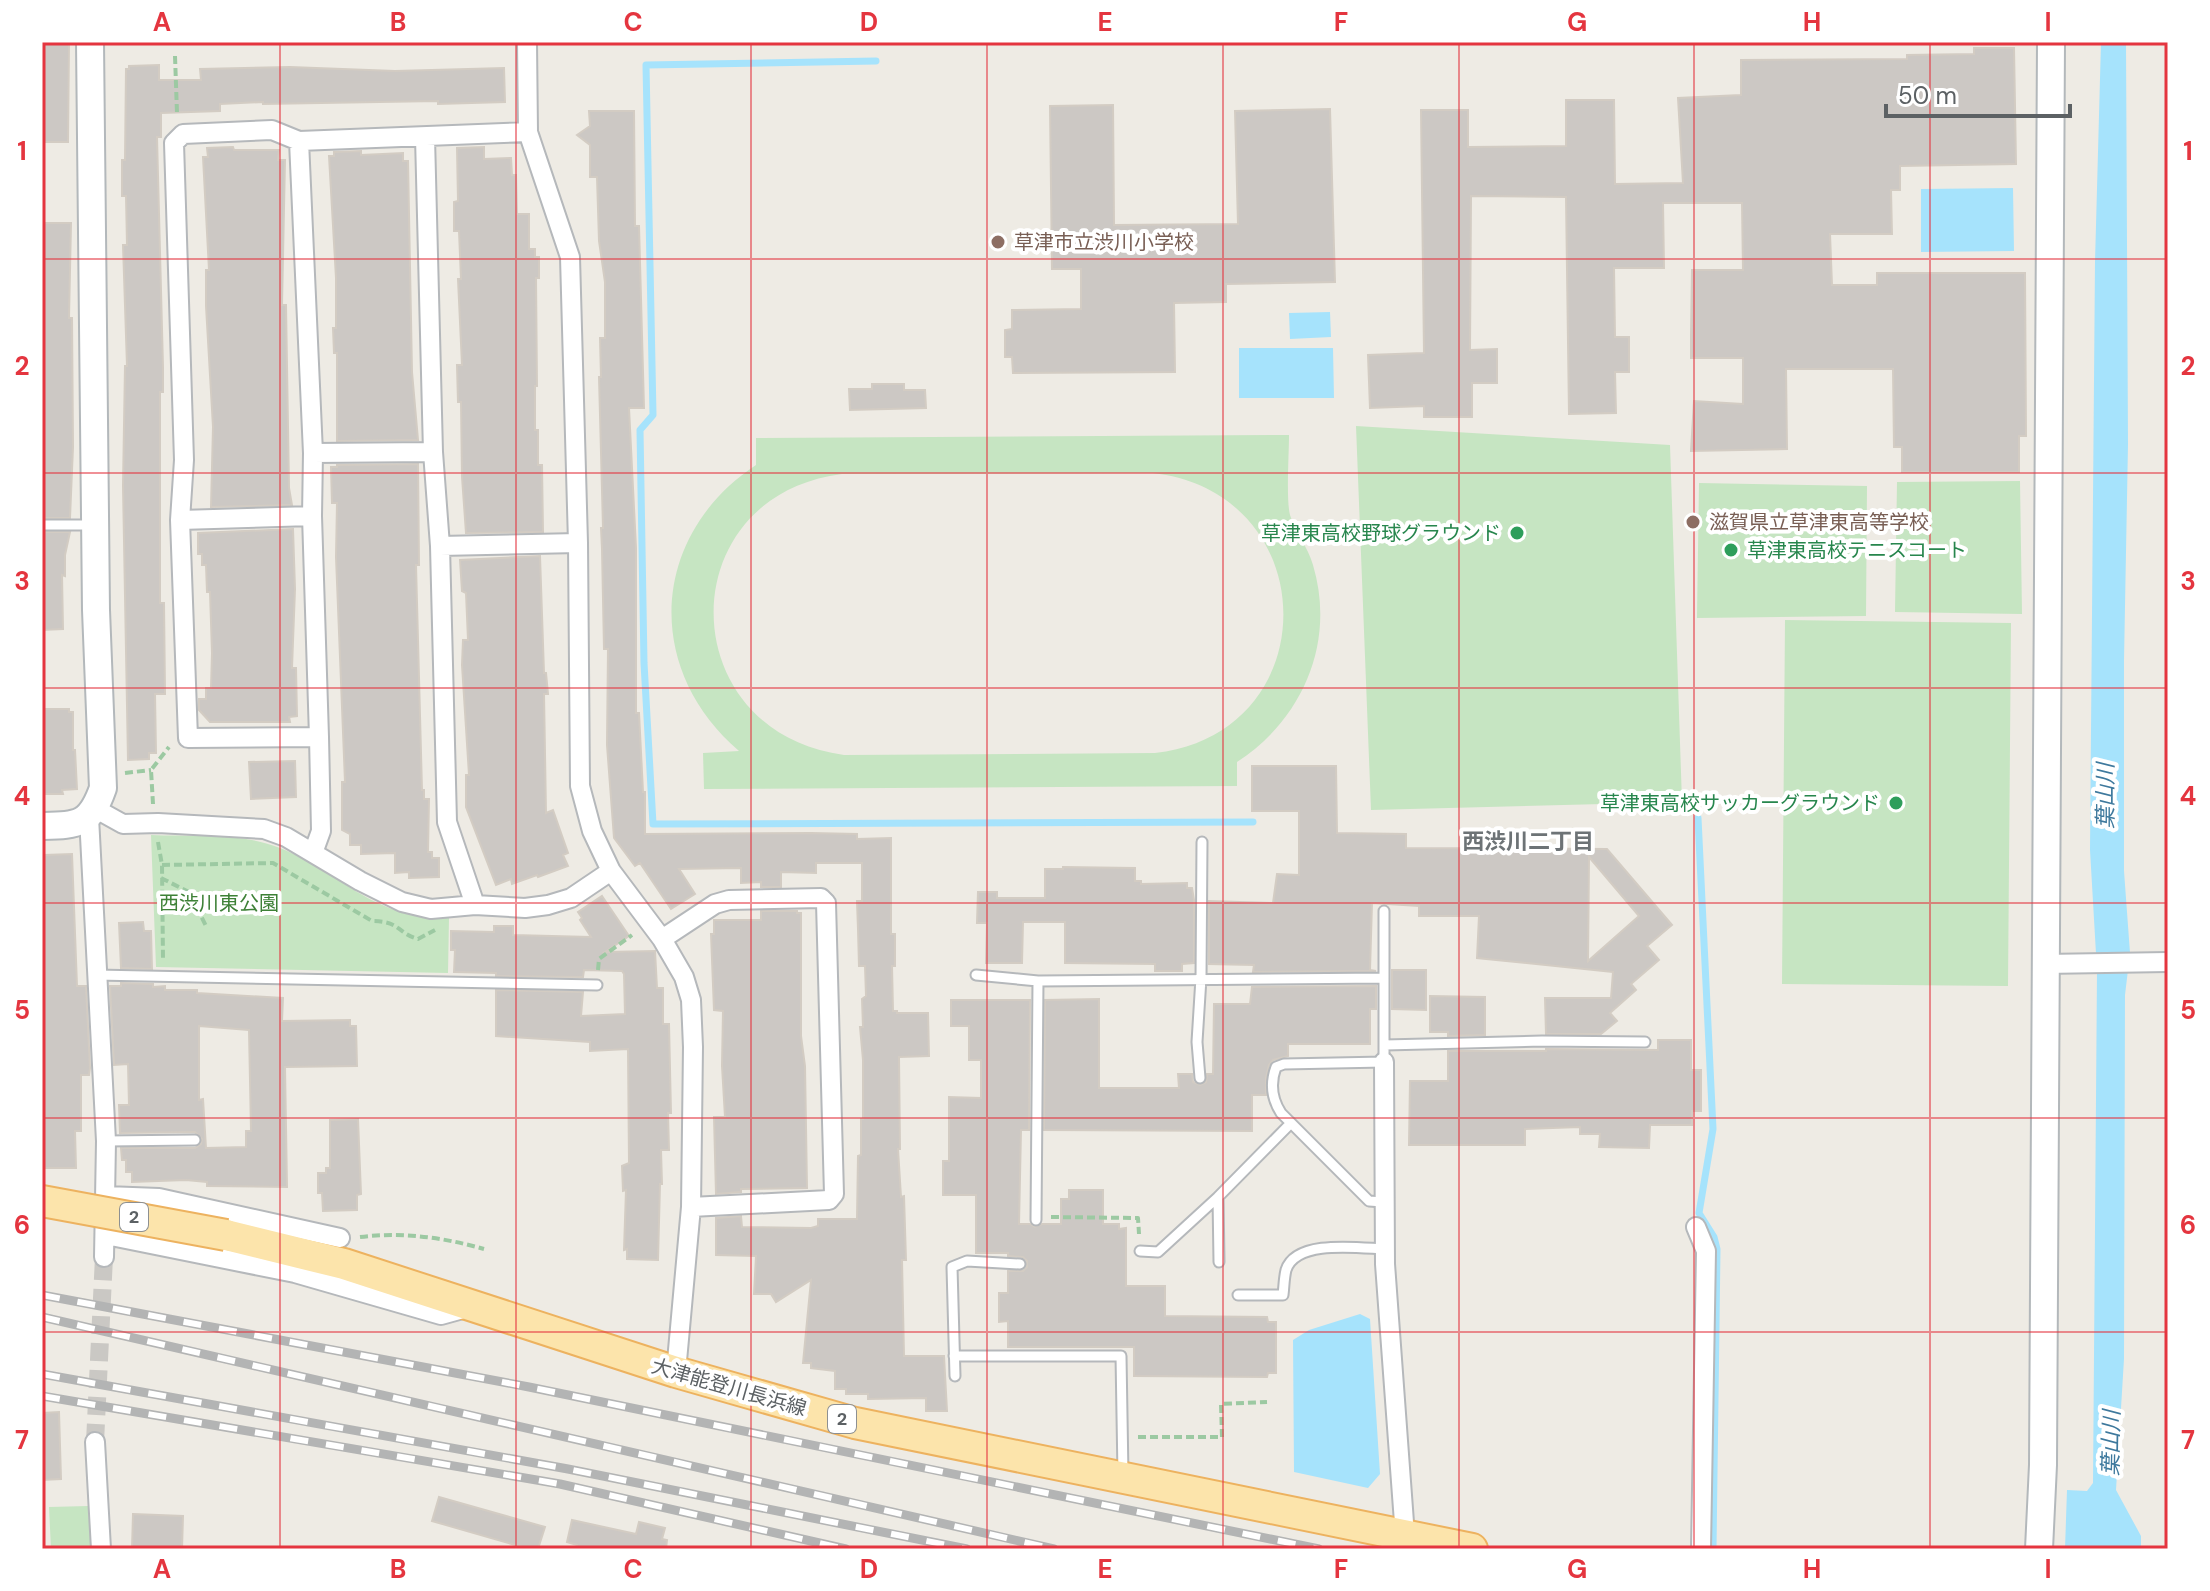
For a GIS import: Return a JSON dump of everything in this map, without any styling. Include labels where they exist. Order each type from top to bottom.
[{"type":"main road","name":"大津能登川長浜線","points":[[42,1201],[226,1235],[344,1264],[676,1372],[855,1423],[1472,1549]]},
{"type":"street","points":[[90,42],[95,525],[103,788],[93,813],[96,975],[106,1141],[104,1257]]},
{"type":"street","points":[[527,42],[528,132],[570,257],[578,543],[580,786],[592,831],[611,871],[662,939],[684,977],[691,1000],[691,1207],[676,1372]]},
{"type":"street","points":[[2039,1549],[2043,1465],[2051,42]]},
{"type":"street","points":[[319,737],[188,738],[180,520],[184,460],[174,143],[183,134],[272,130],[299,141],[528,132]]},
{"type":"street","points":[[425,137],[447,822],[475,905]]},
{"type":"street","points":[[299,141],[313,453],[321,831],[313,853]]},
{"type":"street","points":[[313,453],[433,452]]},
{"type":"street","points":[[180,520],[312,516]]},
{"type":"street","points":[[440,546],[578,543]]},
{"type":"street","points":[[93,813],[123,824],[156,816],[264,829],[286,837],[402,902],[431,909],[475,905],[525,908],[548,905],[571,898],[611,871]]},
{"type":"street","points":[[42,826],[73,825],[93,813]]},
{"type":"street","points":[[662,939],[715,904],[729,900],[821,898],[826,903],[834,1194],[829,1200],[691,1207]]},
{"type":"street","points":[[2044,964],[2168,962]]},
{"type":"street","points":[[1385,1054],[1384,1249],[1405,1536]]},
{"type":"street","points":[[106,1196],[159,1198],[340,1238]]},
{"type":"street","points":[[1696,1227],[1706,1251],[1701,1549]]},
{"type":"street","points":[[106,1235],[295,1273],[441,1315],[476,1305]]},
{"type":"street","points":[[95,1442],[101,1549]]},
{"type":"lane","points":[[42,525],[95,525]]},
{"type":"lane","points":[[1200,1078],[1197,1042],[1202,842]]},
{"type":"lane","points":[[1384,911],[1385,1054]]},
{"type":"lane","points":[[96,975],[597,985]]},
{"type":"lane","points":[[976,975],[1038,981],[1384,978]]},
{"type":"lane","points":[[1036,1219],[1038,981]]},
{"type":"lane","points":[[1383,1202],[1369,1201],[1273,1101],[1276,1067],[1542,1041],[1645,1042]]},
{"type":"lane","points":[[1140,1251],[1158,1252],[1291,1123]]},
{"type":"lane","points":[[106,1141],[195,1140]]},
{"type":"lane","points":[[1218,1197],[1219,1262]]},
{"type":"lane","points":[[1238,1295],[1283,1295],[1287,1267],[1299,1253],[1318,1248],[1384,1249]]},
{"type":"lane","points":[[955,1376],[952,1267],[967,1261],[1020,1264]]},
{"type":"lane","points":[[954,1356],[1121,1356],[1123,1478]]},
{"type":"path","points":[[175,56],[177,116]]},
{"type":"path","points":[[163,963],[162,865],[157,846],[151,770],[175,740],[188,738]]},
{"type":"path","points":[[118,773],[151,770]]},
{"type":"path","points":[[162,865],[273,863],[372,921],[390,921],[411,938],[418,939],[436,928],[441,908]]},
{"type":"path","points":[[297,877],[301,871]]},
{"type":"path","points":[[161,878],[189,892],[207,928]]},
{"type":"path","points":[[597,985],[599,959],[650,922]]},
{"type":"path","points":[[1036,1219],[1138,1218],[1140,1251]]},
{"type":"path","points":[[340,1238],[376,1235],[444,1238],[484,1249]]},
{"type":"path","points":[[1124,1437],[1222,1437],[1221,1404],[1267,1402]]},
{"type":"green space","name":"草津東高校野球グラウンド","points":[[1356,426],[1670,445],[1682,802],[1371,810]]},
{"type":"green space","points":[[1289,435],[1290,515],[1311,558],[1319,594],[1320,622],[1308,676],[1280,724],[1237,762],[1237,786],[704,789],[703,753],[739,751],[708,718],[686,682],[674,643],[672,604],[679,565],[695,528],[721,494],[756,465],[756,438]],"holes":[[[1153,473],[1210,490],[1250,522],[1275,565],[1283,613],[1276,661],[1252,704],[1212,736],[1155,753],[844,755],[787,737],[747,704],[722,662],[714,614],[721,567],[745,524],[785,491],[842,474]]]},
{"type":"green space","points":[[2020,481],[2022,614],[1895,612],[1897,482]]},
{"type":"green space","points":[[1699,483],[1867,486],[1866,616],[1697,618]]},
{"type":"green space","name":"草津東高校サッカーグラウンド","points":[[1785,620],[2011,623],[2008,986],[1782,984]]},
{"type":"green space","name":"西渋川東公園","points":[[151,835],[232,837],[265,843],[302,858],[380,904],[423,917],[449,918],[448,973],[156,967]]},
{"type":"green space","points":[[88,1506],[91,1549],[51,1549],[49,1507]]},
{"type":"water","name":"葉山川","points":[[2101,42],[2126,42],[2128,444],[2124,871],[2130,953],[2125,995],[2124,1359],[2116,1490],[2141,1536],[2141,1549],[2065,1549],[2067,1490],[2087,1491],[2093,1483],[2097,971],[2090,850],[2095,262]]},
{"type":"water","points":[[2013,188],[2014,251],[1921,252],[1921,189]]},
{"type":"water","points":[[1330,312],[1331,337],[1290,339],[1289,313]]},
{"type":"water","points":[[1239,348],[1333,348],[1334,398],[1239,398]]},
{"type":"water","points":[[1360,1314],[1370,1319],[1380,1474],[1368,1488],[1294,1472],[1293,1340],[1309,1330]]},
{"type":"building","points":[[42,42],[69,42],[68,142],[42,142]]},
{"type":"building","points":[[1974,48],[2014,48],[2016,164],[1900,166],[1900,190],[1891,190],[1892,234],[1830,234],[1832,285],[1877,285],[1877,273],[2025,273],[2026,436],[2019,436],[2019,472],[1902,472],[1902,447],[1894,447],[1893,369],[1786,369],[1787,449],[1691,451],[1694,401],[1743,404],[1743,358],[1691,358],[1692,270],[1743,270],[1742,203],[1663,203],[1664,268],[1614,268],[1615,337],[1629,337],[1629,372],[1615,372],[1616,413],[1569,414],[1566,197],[1471,196],[1470,350],[1497,349],[1497,383],[1472,383],[1472,417],[1424,417],[1424,406],[1370,408],[1368,355],[1424,353],[1421,110],[1468,110],[1468,147],[1566,146],[1566,100],[1614,100],[1615,184],[1683,183],[1678,98],[1741,95],[1741,60],[1907,59],[1907,55],[1974,54]]},
{"type":"building","points":[[159,65],[159,80],[201,80],[200,69],[290,67],[395,71],[504,68],[505,102],[263,102],[220,104],[220,111],[161,113],[161,137],[157,137],[163,367],[163,392],[160,392],[160,603],[164,603],[165,694],[155,694],[156,753],[149,753],[149,759],[128,760],[123,486],[127,366],[123,245],[127,245],[126,196],[122,196],[126,69],[129,66]]},
{"type":"building","points":[[1113,105],[1114,225],[1238,224],[1235,111],[1330,109],[1335,282],[1226,284],[1226,302],[1174,303],[1175,372],[1013,373],[1012,357],[1005,357],[1005,330],[1012,329],[1012,310],[1081,309],[1081,269],[1052,269],[1050,106]]},
{"type":"building","points":[[589,111],[634,111],[635,226],[639,226],[644,408],[629,408],[636,548],[636,713],[639,713],[645,792],[645,834],[811,833],[857,834],[857,839],[891,838],[891,934],[895,934],[893,1011],[928,1013],[929,1056],[899,1057],[898,1149],[901,1197],[904,1196],[906,1260],[902,1260],[904,1356],[944,1356],[947,1411],[926,1411],[926,1398],[868,1399],[868,1394],[846,1394],[846,1389],[835,1389],[835,1371],[811,1368],[811,1363],[803,1363],[811,1280],[776,1302],[771,1294],[754,1294],[756,1256],[716,1255],[716,1218],[741,1216],[742,1227],[811,1228],[818,1226],[818,1219],[857,1219],[858,1156],[861,1155],[863,1119],[860,1027],[863,1027],[862,999],[866,996],[865,966],[859,966],[857,901],[862,901],[862,863],[816,863],[816,873],[781,872],[781,887],[761,887],[761,882],[741,883],[741,868],[679,869],[695,894],[671,909],[640,863],[635,866],[614,838],[607,745],[608,649],[604,649],[601,528],[599,377],[600,338],[605,338],[605,282],[599,241],[597,177],[590,177],[590,145],[577,135],[590,126]]},
{"type":"building","points":[[233,147],[234,150],[279,150],[278,160],[285,160],[282,305],[286,305],[289,488],[292,505],[211,507],[213,427],[206,306],[206,270],[209,270],[203,157],[208,157],[207,148]]},
{"type":"building","points":[[484,147],[484,159],[511,158],[512,175],[516,175],[517,214],[529,214],[529,249],[535,249],[535,257],[539,257],[539,278],[536,278],[535,430],[538,430],[538,465],[542,465],[543,532],[466,533],[457,365],[462,365],[458,279],[461,279],[459,231],[454,231],[454,202],[458,201],[457,148]]},
{"type":"building","points":[[361,151],[361,155],[403,153],[403,161],[408,161],[412,372],[418,440],[337,441],[337,353],[334,353],[333,328],[336,328],[336,278],[329,156],[334,156],[334,152]]},
{"type":"building","points":[[42,223],[71,223],[69,318],[72,318],[73,447],[70,518],[42,518]]},
{"type":"building","points":[[872,384],[904,384],[904,390],[925,390],[926,408],[850,410],[849,389],[872,389]]},
{"type":"building","points":[[418,464],[419,565],[416,565],[422,790],[424,799],[429,799],[428,852],[432,852],[432,858],[439,858],[439,877],[409,878],[409,872],[395,873],[395,853],[361,854],[361,845],[350,845],[350,834],[342,830],[342,782],[345,782],[336,557],[337,503],[332,503],[331,467]]},
{"type":"building","points":[[293,529],[295,589],[292,668],[296,668],[297,716],[289,717],[290,722],[210,722],[199,710],[199,699],[206,699],[206,688],[211,688],[212,653],[210,592],[207,592],[206,565],[202,565],[202,554],[198,554],[198,533]]},
{"type":"building","points":[[42,532],[70,532],[65,576],[62,575],[63,629],[42,630]]},
{"type":"building","points":[[540,556],[544,673],[548,694],[544,694],[546,813],[553,810],[568,853],[563,855],[568,866],[512,884],[511,879],[496,885],[466,807],[466,775],[469,775],[462,665],[463,640],[468,640],[466,593],[462,591],[460,560]]},
{"type":"building","points":[[43,709],[69,709],[73,712],[77,789],[62,790],[63,794],[42,794]]},
{"type":"building","points":[[295,761],[296,797],[251,799],[249,762]]},
{"type":"building","points":[[1252,766],[1336,766],[1337,833],[1406,834],[1406,848],[1607,849],[1672,925],[1647,946],[1659,960],[1631,984],[1636,990],[1610,1013],[1617,1021],[1601,1034],[1546,1034],[1545,998],[1611,998],[1613,972],[1477,958],[1479,916],[1419,916],[1419,906],[1372,903],[1370,970],[1376,971],[1253,972],[1254,965],[1209,964],[1209,901],[1273,903],[1277,874],[1299,875],[1299,811],[1252,811]],"holes":[[[1589,857],[1639,916],[1588,961]]]},
{"type":"building","points":[[72,854],[77,986],[86,986],[90,1068],[89,1075],[81,1075],[81,1131],[75,1131],[76,1168],[42,1168],[42,858],[44,855]]},
{"type":"building","points":[[1135,868],[1135,881],[1141,881],[1141,884],[1187,883],[1187,888],[1192,888],[1194,900],[1194,963],[1182,964],[1182,971],[1155,971],[1155,964],[1065,963],[1065,922],[1023,922],[1022,963],[986,963],[987,923],[977,923],[978,892],[997,892],[997,898],[1045,898],[1045,869]]},
{"type":"building","points":[[602,896],[629,936],[605,952],[655,951],[657,988],[663,988],[663,1024],[669,1024],[671,1113],[668,1113],[669,1150],[661,1150],[658,1260],[627,1259],[627,1249],[624,1250],[626,1190],[623,1191],[622,1166],[629,1163],[628,1049],[590,1051],[590,1042],[496,1036],[496,990],[583,992],[581,1016],[625,1014],[622,971],[584,970],[583,977],[454,972],[455,950],[451,950],[451,931],[494,932],[494,926],[513,926],[513,935],[591,937],[578,912]]},
{"type":"building","points":[[761,911],[801,913],[801,1036],[805,1066],[807,1188],[741,1189],[741,1192],[716,1194],[714,1117],[725,1117],[723,1011],[714,1010],[711,934],[714,934],[714,920],[761,920]]},
{"type":"building","points":[[143,922],[144,931],[151,931],[152,969],[121,968],[119,923]]},
{"type":"building","points":[[1392,970],[1426,970],[1426,1010],[1392,1009]]},
{"type":"building","points":[[121,983],[153,984],[153,987],[165,986],[165,990],[283,998],[282,1021],[350,1020],[350,1026],[356,1026],[357,1066],[285,1067],[287,1187],[207,1186],[207,1182],[186,1180],[132,1182],[132,1172],[126,1172],[126,1160],[122,1160],[121,1148],[195,1148],[202,1139],[195,1132],[120,1133],[119,1105],[129,1105],[128,1064],[114,1065],[110,986],[121,986]],"holes":[[[199,1026],[249,1030],[251,1131],[246,1131],[246,1147],[206,1148],[203,1099],[199,1100]]]},
{"type":"building","points":[[1376,986],[1376,1009],[1370,1009],[1370,1044],[1288,1044],[1288,1056],[1273,1060],[1269,1065],[1266,1095],[1252,1095],[1252,1131],[1044,1130],[1045,1000],[1099,999],[1099,1088],[1179,1088],[1178,1074],[1192,1074],[1193,1082],[1200,1085],[1206,1082],[1207,1074],[1213,1074],[1214,1004],[1250,1004],[1252,987]]},
{"type":"building","points":[[1430,996],[1485,997],[1485,1035],[1448,1036],[1448,1032],[1430,1032]]},
{"type":"building","points":[[951,1000],[1030,1000],[1029,1130],[1021,1130],[1019,1224],[1035,1227],[1061,1224],[1061,1199],[1069,1199],[1069,1190],[1103,1190],[1103,1224],[1119,1224],[1119,1229],[1126,1228],[1126,1286],[1165,1286],[1165,1316],[1267,1317],[1268,1322],[1276,1322],[1276,1373],[1268,1373],[1267,1377],[1134,1376],[1134,1347],[1008,1347],[1008,1321],[999,1322],[999,1293],[1008,1293],[1008,1271],[1023,1271],[1027,1261],[1023,1257],[1008,1256],[1008,1253],[976,1253],[976,1195],[943,1195],[943,1161],[949,1161],[949,1097],[981,1098],[981,1060],[969,1060],[969,1026],[951,1026]]},
{"type":"building","points":[[1658,1040],[1691,1040],[1691,1070],[1701,1070],[1701,1111],[1692,1111],[1692,1125],[1650,1125],[1649,1148],[1599,1147],[1600,1134],[1580,1134],[1580,1127],[1525,1129],[1525,1145],[1409,1145],[1410,1081],[1448,1081],[1448,1051],[1658,1050]]},
{"type":"building","points":[[358,1119],[361,1194],[357,1195],[357,1210],[323,1211],[322,1193],[318,1193],[318,1173],[326,1173],[326,1168],[330,1168],[330,1120]]},
{"type":"building","points":[[59,1412],[61,1479],[42,1480],[42,1413]]},
{"type":"building","points":[[439,1497],[545,1527],[538,1549],[432,1521]]},
{"type":"building","points":[[133,1514],[183,1516],[182,1549],[132,1549]]},
{"type":"building","points":[[572,1520],[636,1534],[639,1522],[665,1528],[662,1539],[667,1540],[666,1549],[576,1549],[577,1545],[567,1542]]},
{"type":"waterway","points":[[876,61],[646,65],[653,415],[640,430],[644,663],[653,824],[1253,822]]},
{"type":"waterway","points":[[1698,818],[1713,1129],[1699,1213],[1714,1237],[1717,1249],[1713,1549]]},
{"type":"tunnel","points":[[95,1442],[104,1257]]},
{"type":"railway","points":[[42,1295],[529,1387],[1319,1549]]},
{"type":"railway","points":[[42,1317],[1054,1549]]},
{"type":"railway","points":[[42,1374],[568,1469],[967,1549]]},
{"type":"railway","points":[[42,1396],[560,1484],[846,1549]]},
{"type":"place","name":"草津市立渋川小学校","points":[[998,242]]},
{"type":"place","name":"滋賀県立草津東高等学校","points":[[1693,522]]},
{"type":"place","name":"草津東高校野球グラウンド","points":[[1517,533]]},
{"type":"place","name":"草津東高校テニスコート","points":[[1731,550]]},
{"type":"place","name":"草津東高校サッカーグラウンド","points":[[1896,803]]},
{"type":"district","name":"西渋川二丁目","points":[[1528,841]]}]
